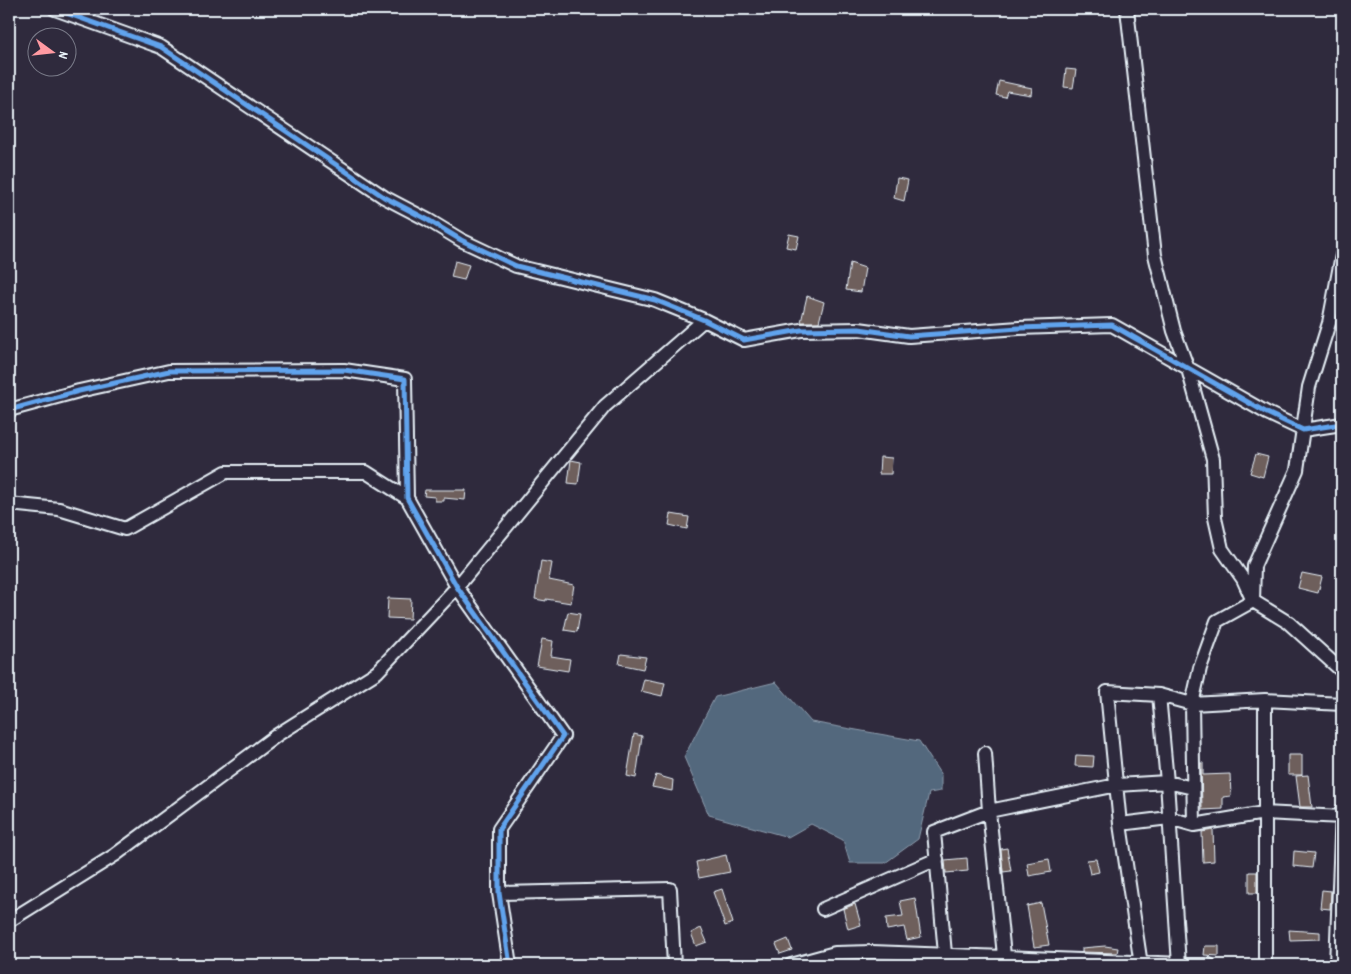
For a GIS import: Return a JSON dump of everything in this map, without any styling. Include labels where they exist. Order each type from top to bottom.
[{"type":"street","points":[[55,9],[161,47],[384,198],[428,220],[461,240],[516,266],[655,300],[704,320],[744,340],[801,330],[859,329],[909,336],[1019,328],[1112,325],[1267,413],[1303,430],[1342,424]]},
{"type":"street","points":[[1127,9],[1155,255],[1174,331],[1188,369],[1213,459],[1215,518],[1222,549],[1243,579],[1254,601],[1290,623],[1342,671]]},
{"type":"street","points":[[1254,601],[1254,566],[1298,470],[1309,387],[1329,322],[1342,255]]},
{"type":"street","points":[[9,921],[115,855],[277,735],[377,672],[457,587],[605,406],[704,320]]},
{"type":"street","points":[[9,410],[79,391],[169,371],[344,370],[405,379],[407,498]]},
{"type":"street","points":[[9,504],[59,509],[125,529],[226,472],[366,472],[407,498],[457,587],[563,736],[500,829],[499,893],[510,965]]},
{"type":"street","points":[[1194,826],[1192,704],[1200,668],[1217,621],[1254,601]]},
{"type":"street","points":[[1141,964],[1120,824],[1107,692],[1158,695],[1192,704],[1265,700],[1342,704]]},
{"type":"street","points":[[1158,695],[1167,782],[1179,965]]},
{"type":"street","points":[[1265,700],[1265,965]]},
{"type":"street","points":[[985,753],[1004,961]]},
{"type":"street","points":[[946,961],[934,832],[989,811],[1117,785],[1167,782],[1193,788]]},
{"type":"street","points":[[1336,965],[1342,810]]},
{"type":"street","points":[[1120,824],[1169,818],[1194,826],[1264,813],[1342,817]]},
{"type":"street","points":[[823,909],[937,859]]},
{"type":"street","points":[[499,893],[670,889],[674,965]]},
{"type":"street","points":[[791,965],[872,952],[946,961],[1209,965]]},
{"type":"street","points":[[872,952],[874,965]]},
{"type":"water","points":[[776,682],[811,722],[919,741],[941,775],[941,791],[929,793],[918,839],[885,863],[850,863],[843,840],[811,824],[788,837],[709,815],[684,757],[715,697]]},
{"type":"building","points":[[1066,69],[1076,70],[1073,88],[1064,87]]},
{"type":"building","points":[[999,81],[1032,88],[1031,95],[1007,91],[1005,97],[996,95]]},
{"type":"building","points":[[897,178],[908,180],[904,201],[894,198]]},
{"type":"building","points":[[789,234],[799,236],[796,249],[786,247]]},
{"type":"building","points":[[455,261],[469,265],[464,280],[451,277]]},
{"type":"building","points":[[850,263],[865,268],[861,292],[846,290]]},
{"type":"building","points":[[807,296],[824,302],[819,322],[801,322]]},
{"type":"building","points":[[1256,454],[1268,457],[1263,477],[1250,473]]},
{"type":"building","points":[[880,457],[892,458],[891,474],[879,474]]},
{"type":"building","points":[[571,460],[581,462],[578,484],[568,483]]},
{"type":"building","points":[[425,490],[466,490],[465,500],[444,498],[444,501],[435,501],[435,497],[424,496]]},
{"type":"building","points":[[671,514],[689,517],[687,529],[669,525]]},
{"type":"building","points":[[541,561],[552,563],[549,580],[574,585],[571,603],[535,599]]},
{"type":"building","points":[[1302,573],[1322,577],[1318,593],[1298,588]]},
{"type":"building","points":[[388,598],[411,599],[410,619],[387,618]]},
{"type":"building","points":[[568,612],[580,614],[577,632],[564,630]]},
{"type":"building","points":[[542,639],[553,641],[551,656],[570,659],[568,671],[537,666]]},
{"type":"building","points":[[621,654],[646,657],[643,669],[619,664]]},
{"type":"building","points":[[644,679],[665,683],[662,696],[641,691]]},
{"type":"building","points":[[634,734],[642,736],[636,778],[627,776]]},
{"type":"building","points":[[1076,755],[1094,756],[1093,767],[1075,766]]},
{"type":"building","points":[[1288,755],[1302,755],[1302,775],[1288,775]]},
{"type":"building","points":[[1201,763],[1203,763],[1203,775],[1230,774],[1231,796],[1223,797],[1223,809],[1202,810]]},
{"type":"building","points":[[656,775],[673,780],[672,791],[652,787]]},
{"type":"building","points":[[1308,775],[1312,807],[1300,807],[1296,776]]},
{"type":"building","points":[[1213,830],[1214,861],[1203,862],[1202,832]]},
{"type":"building","points":[[1007,848],[1011,871],[1003,872],[1001,849]]},
{"type":"building","points":[[1294,851],[1314,853],[1312,868],[1293,866]]},
{"type":"building","points":[[726,855],[730,872],[699,878],[696,862]]},
{"type":"building","points":[[967,858],[968,871],[946,873],[945,860]]},
{"type":"building","points":[[1049,859],[1051,872],[1029,876],[1027,863]]},
{"type":"building","points":[[1096,859],[1099,872],[1090,874],[1087,860]]},
{"type":"building","points":[[1249,872],[1257,872],[1257,893],[1249,893]]},
{"type":"building","points":[[722,889],[733,923],[725,926],[713,892]]},
{"type":"building","points":[[1322,890],[1331,891],[1330,909],[1320,908]]},
{"type":"building","points":[[915,898],[921,937],[907,940],[904,927],[887,930],[886,918],[903,916],[900,901]]},
{"type":"building","points":[[1041,903],[1049,945],[1034,947],[1027,906]]},
{"type":"building","points":[[855,904],[861,925],[848,929],[843,909]]},
{"type":"building","points":[[701,928],[707,942],[696,946],[691,933]]},
{"type":"building","points":[[1289,930],[1320,932],[1320,939],[1290,940]]},
{"type":"building","points":[[788,939],[792,950],[780,954],[776,944]]},
{"type":"building","points":[[1105,946],[1118,948],[1117,953],[1082,952],[1082,948]]},
{"type":"building","points":[[1205,946],[1219,946],[1219,956],[1204,955]]},
{"type":"cycle path","points":[[55,9],[161,47],[384,197],[461,240],[516,266],[655,300],[704,320],[744,340],[801,330],[859,329],[909,336],[1019,328],[1112,325],[1267,413],[1303,430],[1342,424]]},
{"type":"cycle path","points":[[9,410],[79,391],[169,371],[344,370],[405,379],[407,498],[457,587],[563,736],[499,829],[499,893],[510,965]]}]
